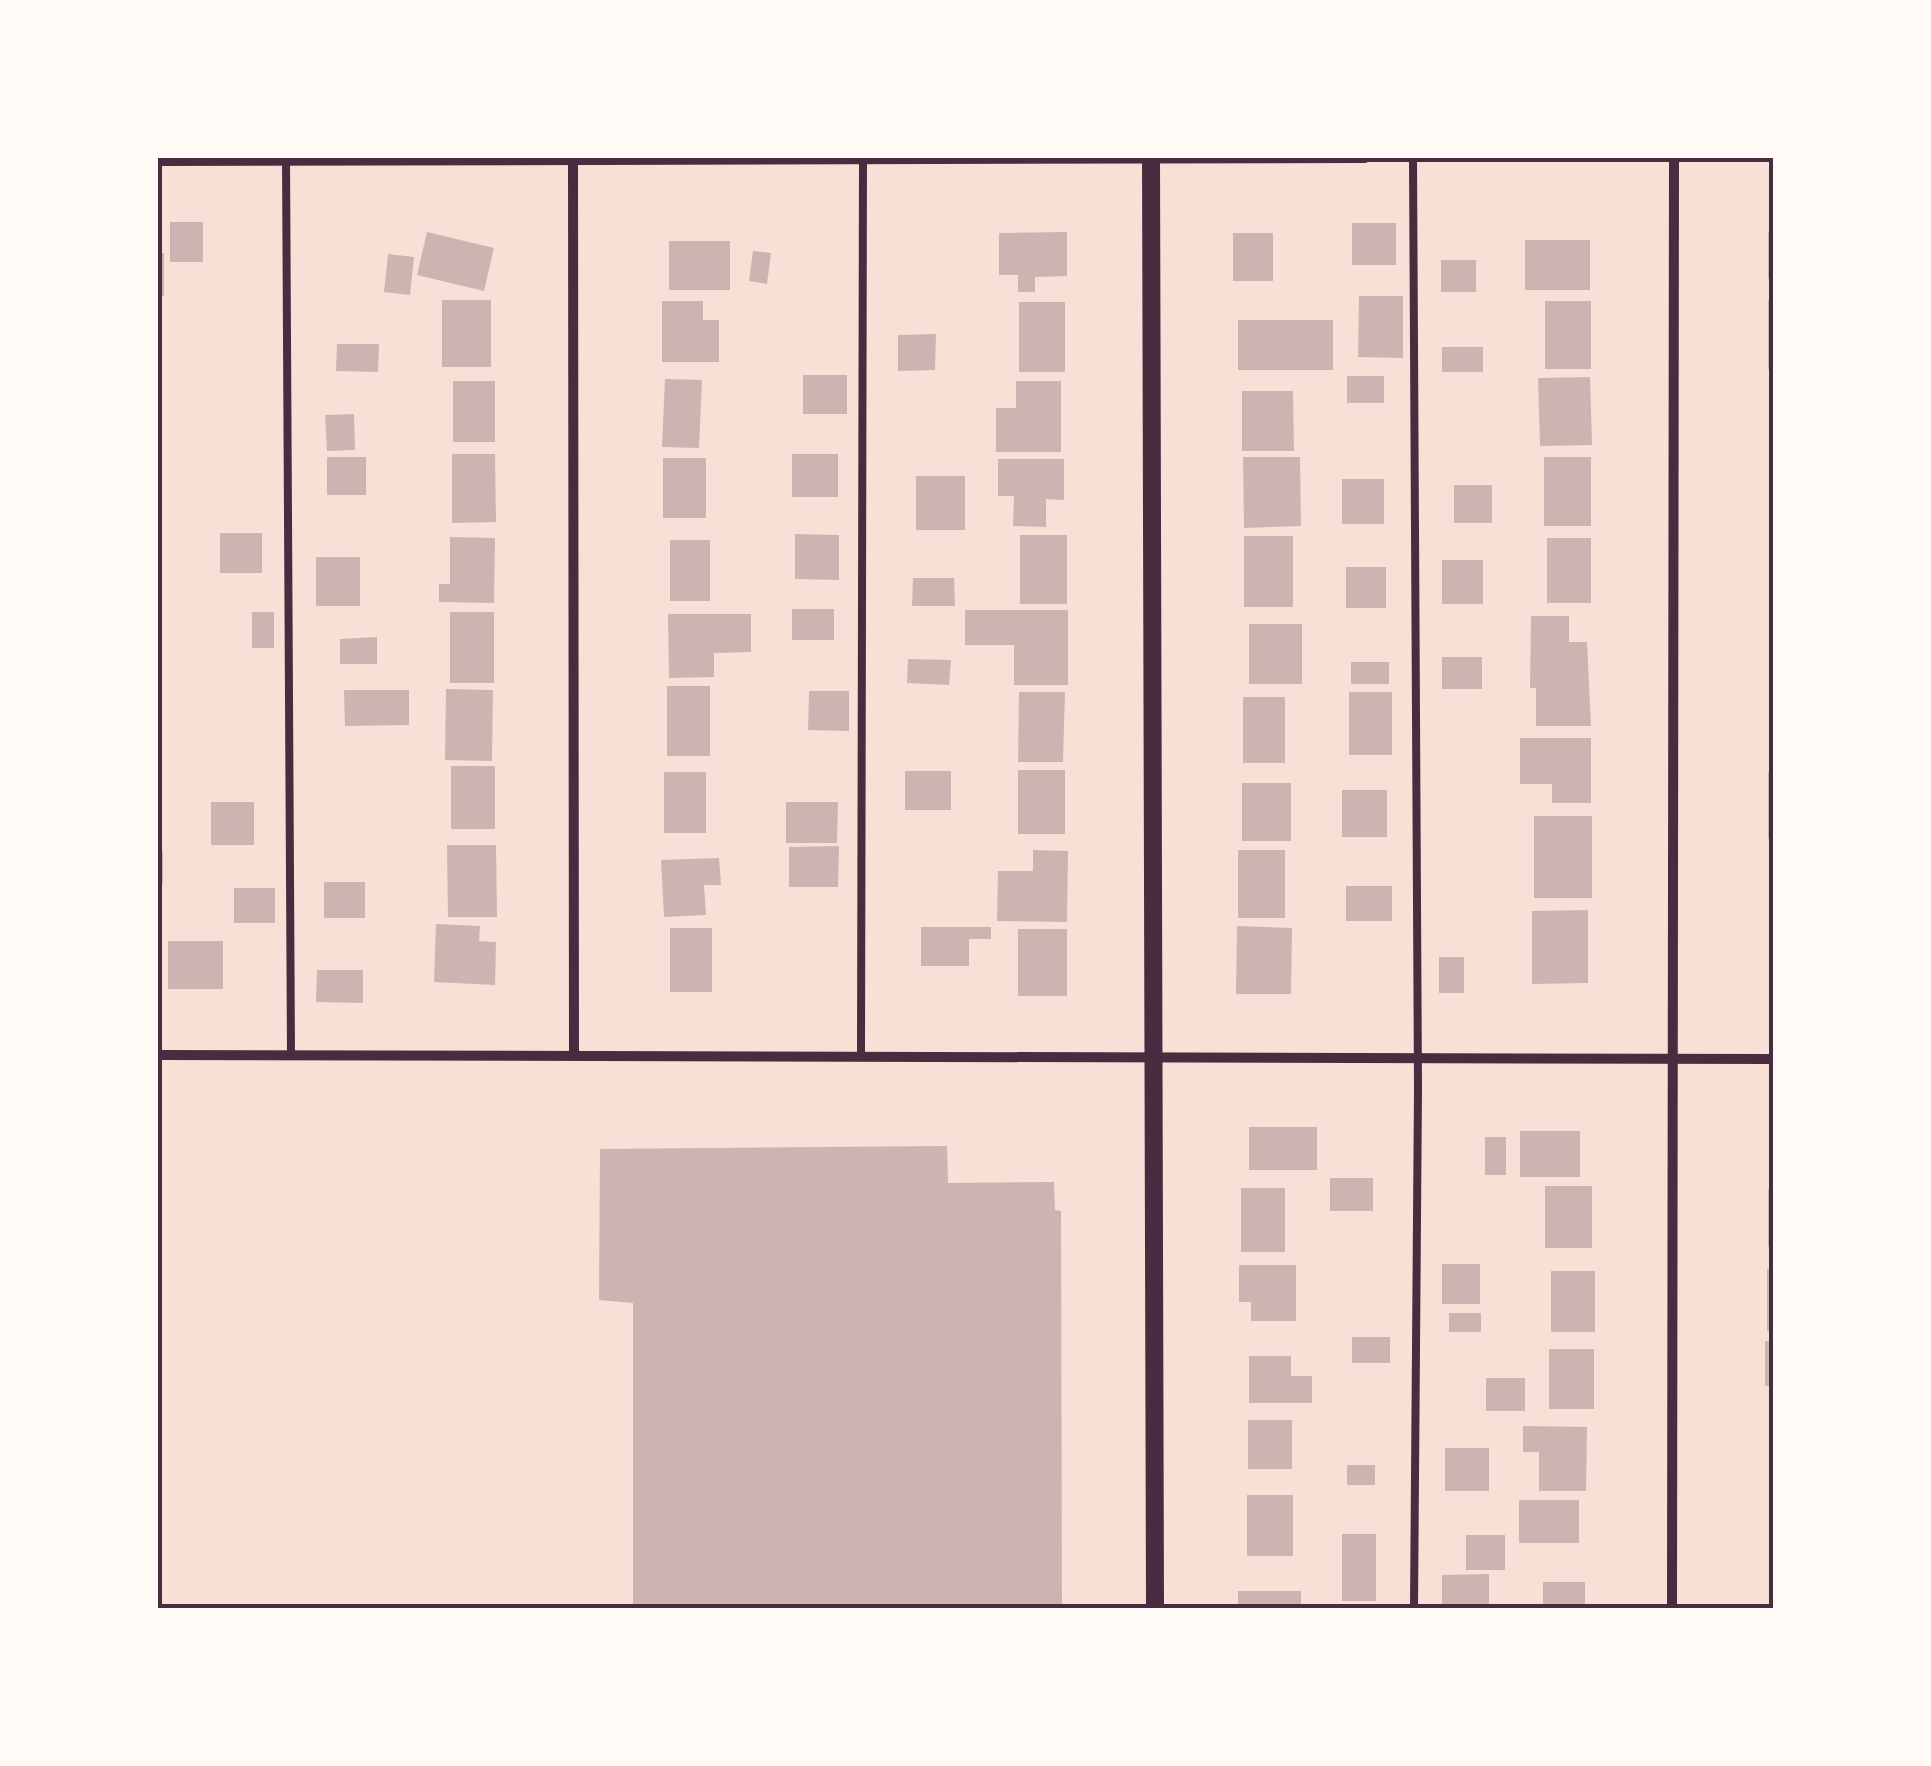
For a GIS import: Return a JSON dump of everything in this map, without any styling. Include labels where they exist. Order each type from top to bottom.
[{"type":"street","points":[[1152,158],[1157,1056],[1155,1608]]},
{"type":"street","points":[[158,161],[1365,158]]},
{"type":"street","points":[[1672,1608],[1674,158]]},
{"type":"street","points":[[573,159],[574,1054]]},
{"type":"street","points":[[158,1055],[1774,1058]]},
{"type":"lane","points":[[861,1054],[863,158]]},
{"type":"lane","points":[[1414,158],[1414,1608]]},
{"type":"lane","points":[[286,159],[292,1056]]},
{"type":"building","points":[[170,222],[203,222],[203,262],[170,262]]},
{"type":"building","points":[[1352,223],[1396,223],[1396,265],[1352,265]]},
{"type":"building","points":[[427,232],[494,248],[484,291],[417,275]]},
{"type":"building","points":[[1067,232],[1067,276],[1035,277],[1035,292],[1018,292],[1018,275],[999,275],[999,233]]},
{"type":"building","points":[[1768,232],[1774,232],[1774,279],[1768,279]]},
{"type":"building","points":[[1233,233],[1273,233],[1273,281],[1233,281]]},
{"type":"building","points":[[1525,240],[1590,240],[1590,290],[1525,290]]},
{"type":"building","points":[[669,241],[730,241],[730,290],[669,290]]},
{"type":"building","points":[[753,251],[771,253],[767,284],[749,281]]},
{"type":"building","points":[[158,253],[164,253],[164,296],[158,296]]},
{"type":"building","points":[[388,254],[414,257],[410,295],[384,292]]},
{"type":"building","points":[[1441,260],[1476,260],[1476,292],[1441,292]]},
{"type":"building","points":[[1359,296],[1403,296],[1403,358],[1358,357]]},
{"type":"building","points":[[442,300],[491,300],[491,367],[442,367]]},
{"type":"building","points":[[1768,300],[1774,300],[1774,369],[1768,369]]},
{"type":"building","points":[[662,301],[703,301],[703,320],[719,320],[719,362],[662,362]]},
{"type":"building","points":[[1545,301],[1591,301],[1591,369],[1545,369]]},
{"type":"building","points":[[1019,302],[1065,302],[1065,372],[1019,372]]},
{"type":"building","points":[[1238,320],[1333,320],[1333,370],[1238,370]]},
{"type":"building","points":[[936,334],[935,370],[898,371],[898,335]]},
{"type":"building","points":[[337,344],[379,344],[378,372],[336,371]]},
{"type":"building","points":[[1442,347],[1483,347],[1483,372],[1442,372]]},
{"type":"building","points":[[803,375],[847,375],[847,414],[803,414]]},
{"type":"building","points":[[1347,376],[1384,376],[1384,403],[1347,403]]},
{"type":"building","points":[[1590,377],[1592,445],[1540,446],[1538,378]]},
{"type":"building","points":[[665,379],[702,380],[699,448],[662,447]]},
{"type":"building","points":[[453,381],[495,381],[495,442],[453,442]]},
{"type":"building","points":[[1016,381],[1061,381],[1061,452],[996,452],[996,408],[1016,408]]},
{"type":"building","points":[[1242,391],[1293,391],[1294,451],[1242,451]]},
{"type":"building","points":[[354,414],[355,450],[327,451],[325,415]]},
{"type":"building","points":[[452,454],[495,454],[496,522],[452,523]]},
{"type":"building","points":[[792,454],[838,454],[838,497],[792,497]]},
{"type":"building","points":[[327,457],[366,457],[366,495],[327,495]]},
{"type":"building","points":[[1243,457],[1300,457],[1301,526],[1244,528]]},
{"type":"building","points":[[1544,457],[1591,457],[1591,526],[1544,526]]},
{"type":"building","points":[[663,458],[706,458],[706,518],[663,518]]},
{"type":"building","points":[[998,459],[1064,459],[1064,500],[1046,499],[1046,527],[1013,526],[1014,496],[998,496]]},
{"type":"building","points":[[916,476],[965,476],[965,530],[916,530]]},
{"type":"building","points":[[1342,479],[1384,479],[1384,524],[1342,524]]},
{"type":"building","points":[[1454,485],[1492,485],[1492,523],[1454,523]]},
{"type":"building","points":[[220,533],[262,533],[262,573],[220,573]]},
{"type":"building","points":[[795,534],[839,535],[839,580],[795,579]]},
{"type":"building","points":[[1020,535],[1067,535],[1067,604],[1020,604]]},
{"type":"building","points":[[1244,536],[1293,536],[1293,607],[1244,607]]},
{"type":"building","points":[[450,537],[495,538],[494,603],[439,602],[439,584],[450,584]]},
{"type":"building","points":[[1547,538],[1591,538],[1591,603],[1547,603]]},
{"type":"building","points":[[670,540],[710,540],[710,601],[670,601]]},
{"type":"building","points":[[316,557],[360,557],[360,606],[316,606]]},
{"type":"building","points":[[1442,560],[1483,560],[1483,604],[1442,604]]},
{"type":"building","points":[[1346,567],[1386,567],[1386,608],[1346,608]]},
{"type":"building","points":[[913,578],[954,578],[955,606],[912,606]]},
{"type":"building","points":[[792,609],[834,609],[834,640],[792,640]]},
{"type":"building","points":[[965,610],[1068,610],[1068,685],[1014,685],[1014,645],[965,645]]},
{"type":"building","points":[[252,612],[274,612],[274,648],[252,648]]},
{"type":"building","points":[[450,612],[494,612],[494,683],[450,683]]},
{"type":"building","points":[[668,614],[751,614],[751,652],[714,653],[714,677],[669,678]]},
{"type":"building","points":[[1531,616],[1569,616],[1569,642],[1587,642],[1591,726],[1536,726],[1536,688],[1530,688]]},
{"type":"building","points":[[1249,624],[1302,624],[1302,684],[1249,684]]},
{"type":"building","points":[[377,637],[377,664],[340,664],[340,639]]},
{"type":"building","points":[[1442,657],[1482,657],[1482,689],[1442,689]]},
{"type":"building","points":[[908,659],[951,660],[949,685],[907,683]]},
{"type":"building","points":[[1351,662],[1389,662],[1389,684],[1351,684]]},
{"type":"building","points":[[667,686],[710,686],[710,756],[667,756]]},
{"type":"building","points":[[446,689],[493,690],[492,761],[445,760]]},
{"type":"building","points":[[344,690],[409,690],[409,725],[345,726]]},
{"type":"building","points":[[809,691],[849,691],[849,731],[808,730]]},
{"type":"building","points":[[1019,692],[1065,692],[1063,762],[1018,762]]},
{"type":"building","points":[[1349,692],[1392,692],[1392,755],[1349,755]]},
{"type":"building","points":[[1243,697],[1285,697],[1285,763],[1243,763]]},
{"type":"building","points":[[1520,738],[1591,738],[1591,803],[1552,803],[1552,784],[1520,784]]},
{"type":"building","points":[[451,766],[495,766],[495,829],[451,829]]},
{"type":"building","points":[[1018,770],[1065,770],[1065,834],[1018,834]]},
{"type":"building","points":[[905,771],[951,771],[951,810],[905,810]]},
{"type":"building","points":[[664,772],[706,772],[706,833],[664,833]]},
{"type":"building","points":[[1768,772],[1774,772],[1774,839],[1768,839]]},
{"type":"building","points":[[1242,783],[1291,783],[1291,841],[1242,841]]},
{"type":"building","points":[[1342,790],[1387,790],[1387,837],[1342,837]]},
{"type":"building","points":[[211,802],[254,802],[254,845],[211,845]]},
{"type":"building","points":[[786,802],[838,802],[837,843],[786,843]]},
{"type":"building","points":[[1534,816],[1592,816],[1592,898],[1534,898]]},
{"type":"building","points":[[447,845],[496,845],[497,917],[448,917]]},
{"type":"building","points":[[839,846],[838,887],[789,887],[789,847]]},
{"type":"building","points":[[1033,850],[1068,851],[1067,922],[997,921],[998,871],[1033,871]]},
{"type":"building","points":[[1238,850],[1285,850],[1285,918],[1238,918]]},
{"type":"building","points":[[158,851],[163,851],[163,884],[158,884]]},
{"type":"building","points":[[1769,853],[1774,853],[1774,912],[1770,912]]},
{"type":"building","points":[[719,858],[721,885],[704,885],[706,915],[664,917],[661,860]]},
{"type":"building","points":[[324,882],[365,882],[365,918],[324,918]]},
{"type":"building","points":[[1346,886],[1392,886],[1392,921],[1346,921]]},
{"type":"building","points":[[234,888],[275,888],[275,923],[234,923]]},
{"type":"building","points":[[1588,910],[1588,983],[1532,984],[1532,911]]},
{"type":"building","points":[[436,924],[480,926],[479,941],[496,942],[495,985],[434,982]]},
{"type":"building","points":[[1237,926],[1292,928],[1291,994],[1236,994]]},
{"type":"building","points":[[921,927],[991,927],[991,939],[969,939],[969,966],[921,966]]},
{"type":"building","points":[[670,928],[712,928],[712,992],[670,992]]},
{"type":"building","points":[[1018,929],[1067,929],[1067,996],[1018,996]]},
{"type":"building","points":[[168,941],[223,941],[223,989],[168,989]]},
{"type":"building","points":[[1439,957],[1464,957],[1464,993],[1439,993]]},
{"type":"building","points":[[317,970],[363,970],[363,1003],[316,1002]]},
{"type":"building","points":[[1249,1127],[1317,1127],[1317,1170],[1249,1170]]},
{"type":"building","points":[[1520,1131],[1580,1131],[1580,1177],[1520,1177]]},
{"type":"building","points":[[1485,1137],[1506,1137],[1506,1175],[1485,1175]]},
{"type":"building","points":[[947,1146],[948,1183],[1054,1182],[1055,1210],[1061,1211],[1062,1608],[633,1608],[633,1303],[599,1300],[600,1149]]},
{"type":"building","points":[[1330,1178],[1373,1178],[1373,1211],[1330,1211]]},
{"type":"building","points":[[1545,1186],[1592,1186],[1592,1248],[1545,1248]]},
{"type":"building","points":[[1241,1188],[1285,1188],[1285,1252],[1241,1252]]},
{"type":"building","points":[[1768,1189],[1774,1189],[1774,1247],[1768,1247]]},
{"type":"building","points":[[1442,1264],[1480,1264],[1480,1304],[1442,1304]]},
{"type":"building","points":[[1239,1265],[1296,1265],[1296,1321],[1251,1321],[1251,1302],[1239,1302]]},
{"type":"building","points":[[1767,1269],[1774,1269],[1774,1331],[1767,1331]]},
{"type":"building","points":[[1551,1271],[1595,1271],[1595,1332],[1551,1332]]},
{"type":"building","points":[[1449,1313],[1481,1313],[1481,1332],[1449,1332]]},
{"type":"building","points":[[1352,1337],[1390,1337],[1390,1363],[1352,1363]]},
{"type":"building","points":[[1765,1341],[1774,1341],[1774,1386],[1765,1386]]},
{"type":"building","points":[[1549,1349],[1594,1349],[1594,1409],[1549,1409]]},
{"type":"building","points":[[1249,1356],[1291,1356],[1291,1376],[1312,1376],[1312,1403],[1249,1403]]},
{"type":"building","points":[[1486,1378],[1525,1378],[1525,1411],[1486,1411]]},
{"type":"building","points":[[1248,1420],[1292,1420],[1292,1469],[1248,1469]]},
{"type":"building","points":[[1523,1426],[1587,1427],[1586,1491],[1539,1491],[1539,1452],[1523,1452]]},
{"type":"building","points":[[1445,1448],[1489,1448],[1489,1491],[1445,1491]]},
{"type":"building","points":[[1347,1465],[1375,1465],[1375,1485],[1347,1485]]},
{"type":"building","points":[[1247,1495],[1293,1495],[1293,1556],[1247,1556]]},
{"type":"building","points":[[1519,1500],[1579,1500],[1579,1543],[1519,1543]]},
{"type":"building","points":[[1342,1534],[1376,1534],[1376,1601],[1342,1601]]},
{"type":"building","points":[[1466,1535],[1505,1535],[1505,1570],[1466,1570]]},
{"type":"building","points":[[1489,1574],[1489,1608],[1442,1608],[1442,1575]]},
{"type":"building","points":[[1543,1582],[1585,1582],[1585,1608],[1543,1608]]},
{"type":"building","points":[[1238,1591],[1301,1591],[1301,1608],[1238,1608]]}]
